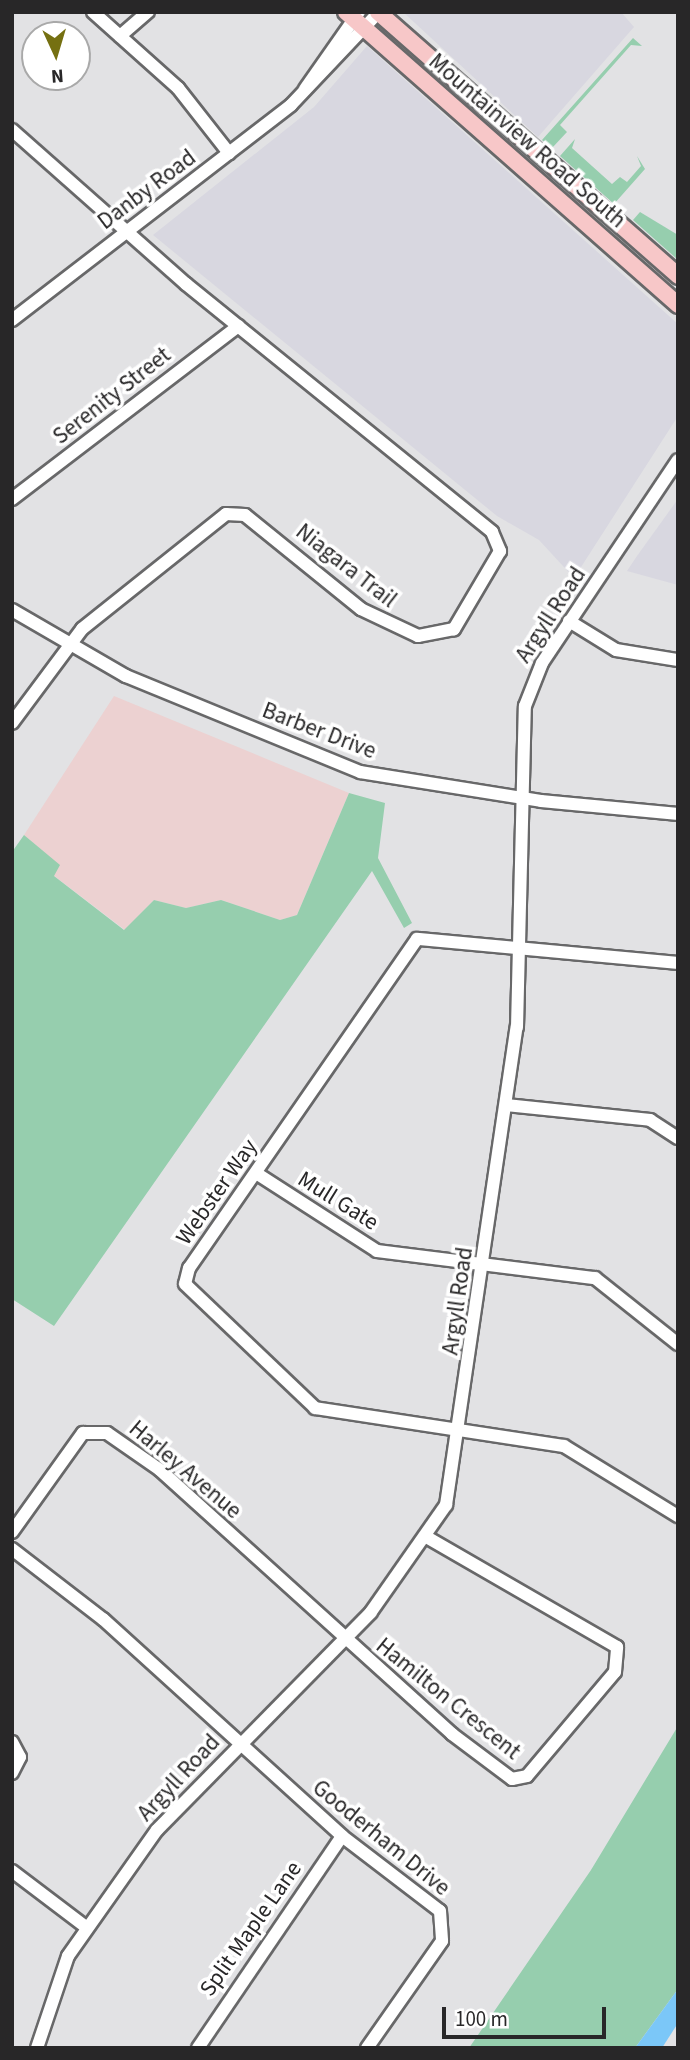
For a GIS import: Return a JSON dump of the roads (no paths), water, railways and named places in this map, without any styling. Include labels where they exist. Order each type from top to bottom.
[{"type":"main road","name":"Mountainview Road South","points":[[379,12],[678,276]]},
{"type":"main road","name":"Mountainview Road South","points":[[353,15],[367,31],[678,305]]},
{"type":"street","points":[[93,12],[178,88],[229,153]]},
{"type":"street","points":[[120,36],[148,12]]},
{"type":"street","name":"Danby Road","points":[[12,320],[229,153],[305,89],[367,31],[379,12]]},
{"type":"street","name":"Danby Road","points":[[305,89],[353,15]]},
{"type":"street","name":"Niagara Trail","points":[[12,130],[238,326],[492,532],[499,558],[454,629],[418,636],[368,614],[236,512],[217,519],[134,584],[69,645],[12,723]]},
{"type":"street","name":"Serenity Street","points":[[12,499],[238,326]]},
{"type":"street","name":"Argyll Road","points":[[37,2048],[56,1983],[87,1928],[170,1813],[345,1640],[428,1538],[451,1490],[519,1011],[519,797],[525,706],[569,621],[678,460]]},
{"type":"street","name":"Barber Drive","points":[[12,610],[126,676],[346,767],[519,797],[678,814]]},
{"type":"street","points":[[569,621],[616,650],[678,660]]},
{"type":"street","name":"Webster Way","points":[[461,1432],[315,1408],[187,1291],[190,1268],[408,946],[429,940],[518,952],[678,963]]},
{"type":"street","points":[[506,1105],[650,1120],[678,1138]]},
{"type":"street","name":"Mull Gate","points":[[256,1173],[377,1251],[484,1267],[595,1278],[678,1345]]},
{"type":"street","name":"Harley Avenue","points":[[12,1532],[78,1438],[101,1430],[160,1470],[345,1640]]},
{"type":"street","points":[[461,1432],[564,1446],[678,1516]]},
{"type":"street","name":"Hamilton Crescent","points":[[345,1640],[512,1779],[527,1776],[545,1759],[615,1672],[617,1647],[428,1538]]},
{"type":"street","points":[[12,1549],[114,1628],[239,1745]]},
{"type":"street","points":[[12,1741],[20,1757],[12,1773]]},
{"type":"street","name":"Gooderham Drive","points":[[239,1745],[342,1836],[440,1911],[446,1927],[367,2048]]},
{"type":"street","name":"Split Maple Lane","points":[[198,2048],[342,1836]]},
{"type":"street","points":[[12,1871],[87,1928]]},
{"type":"water","points":[[678,1989],[678,2023],[662,2048],[635,2048]]}]
